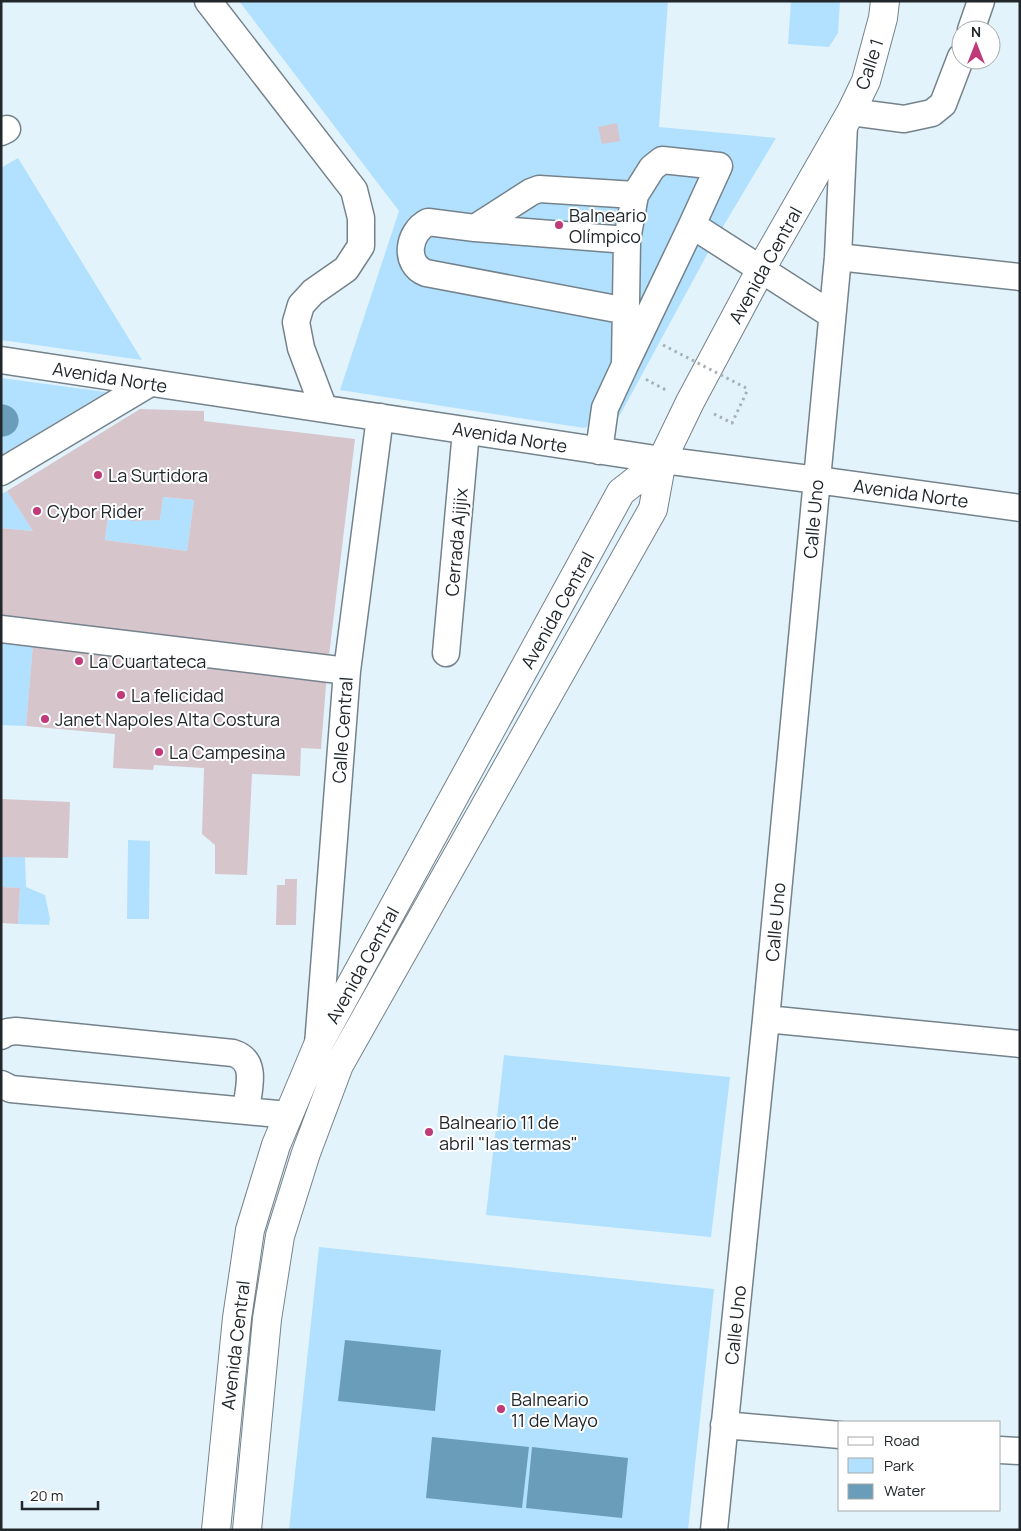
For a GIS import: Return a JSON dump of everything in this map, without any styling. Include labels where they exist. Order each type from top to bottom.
[{"type":"main road","name":"Calle 1","points":[[847,119],[866,80],[883,18],[885,1]]},
{"type":"main road","name":"Avenida Central","points":[[247,1530],[267,1319],[280,1236],[306,1153],[339,1065],[653,509],[662,460],[690,402],[761,269],[847,119]]},
{"type":"main road","name":"Avenida Central","points":[[216,1530],[237,1318],[250,1230],[276,1145],[318,1045],[621,492],[662,460]]},
{"type":"street","points":[[208,1],[354,190],[362,218],[361,246],[346,269],[313,292],[301,305],[296,322],[301,348],[324,409]]},
{"type":"street","points":[[975,20],[982,1]]},
{"type":"street","points":[[847,119],[904,119],[932,113],[944,104],[956,70]]},
{"type":"street","name":"Calle Uno","points":[[714,1530],[766,1019],[817,480],[838,257],[847,119]]},
{"type":"street","points":[[599,451],[605,408],[719,166],[662,160],[652,168],[635,195],[628,240],[625,365]]},
{"type":"street","points":[[475,228],[531,192],[539,189],[635,195]]},
{"type":"street","points":[[627,311],[426,273],[414,265],[411,258],[413,238],[416,230],[428,222],[475,228],[628,240]]},
{"type":"street","points":[[692,225],[832,314]]},
{"type":"street","points":[[838,257],[1020,277]]},
{"type":"street","name":"Avenida Norte","points":[[1,360],[599,451],[1020,508]]},
{"type":"street","points":[[1,472],[150,383]]},
{"type":"street","name":"Calle Central","points":[[318,1045],[346,671],[380,418]]},
{"type":"street","name":"Cerrada Ajijix","points":[[446,653],[466,431]]},
{"type":"street","points":[[1,629],[346,671]]},
{"type":"street","points":[[766,1019],[1020,1044]]},
{"type":"street","points":[[1,1036],[8,1032],[16,1031],[240,1055],[246,1059],[250,1066],[246,1110]]},
{"type":"street","points":[[1,1084],[11,1089],[289,1115]]},
{"type":"street","points":[[724,1425],[838,1435]]},
{"type":"street","points":[[1001,1450],[1020,1451]]},
{"type":"path","points":[[662,345],[748,389],[732,423]]},
{"type":"green space","name":"Balneario Olímpico","points":[[239,1],[668,1],[659,127],[776,138],[715,240],[620,415],[584,428],[340,390],[399,211]]},
{"type":"green space","points":[[791,1],[840,1],[838,33],[829,47],[788,44]]},
{"type":"green space","points":[[18,158],[142,360],[1,340],[1,168]]},
{"type":"green space","points":[[1,378],[106,392],[1,455]]},
{"type":"green space","points":[[7,491],[33,531],[1,528],[1,494]]},
{"type":"green space","points":[[163,497],[194,500],[187,551],[105,540],[109,508],[132,509],[131,521],[160,520]]},
{"type":"green space","points":[[1,619],[33,645],[26,726],[1,725]]},
{"type":"green space","points":[[128,840],[150,841],[149,919],[127,919]]},
{"type":"green space","points":[[1,857],[25,857],[26,887],[45,895],[50,919],[49,925],[18,924],[20,888],[1,887]]},
{"type":"green space","points":[[504,1055],[730,1077],[711,1237],[486,1215]]},
{"type":"green space","name":"Balneario 11 de Mayo","points":[[319,1247],[714,1289],[688,1530],[289,1530]]},
{"type":"water","points":[[1,404],[9,406],[14,410],[18,415],[19,421],[14,432],[1,437]]},
{"type":"water","points":[[345,1340],[441,1350],[435,1411],[338,1401]]},
{"type":"water","points":[[432,1437],[529,1447],[522,1508],[426,1498]]},
{"type":"water","points":[[532,1447],[628,1458],[622,1518],[526,1508]]},
{"type":"building","points":[[617,123],[620,141],[602,144],[598,127]]},
{"type":"building","points":[[140,409],[204,411],[204,421],[355,439],[328,664],[1,619],[1,528],[33,531],[7,491]],"holes":[[[163,497],[194,500],[187,551],[105,540],[109,508],[132,509],[131,521],[160,520]]]},
{"type":"building","points":[[33,644],[327,672],[321,749],[301,748],[300,776],[252,774],[247,875],[215,874],[215,845],[202,834],[204,768],[154,765],[153,770],[113,768],[115,734],[26,726]]},
{"type":"building","points":[[1,799],[70,802],[68,858],[1,857]]},
{"type":"building","points":[[285,879],[297,879],[296,925],[276,925],[277,885],[285,885]]},
{"type":"building","points":[[1,887],[20,888],[18,924],[1,923]]},
{"type":"place","name":"Balneario Olímpico","points":[[559,225]]},
{"type":"place","name":"La Surtidora","points":[[98,475]]},
{"type":"place","name":"Cybor Rider","points":[[37,511]]},
{"type":"place","name":"La Cuartateca","points":[[79,661]]},
{"type":"place","name":"La felicidad","points":[[121,695]]},
{"type":"place","name":"Janet Napoles Alta Costura","points":[[45,719]]},
{"type":"place","name":"La Campesina","points":[[159,752]]},
{"type":"place","name":"Balneario 11 de abril \"las termas\"","points":[[429,1132]]},
{"type":"place","name":"Balneario 11 de Mayo","points":[[501,1409]]}]
